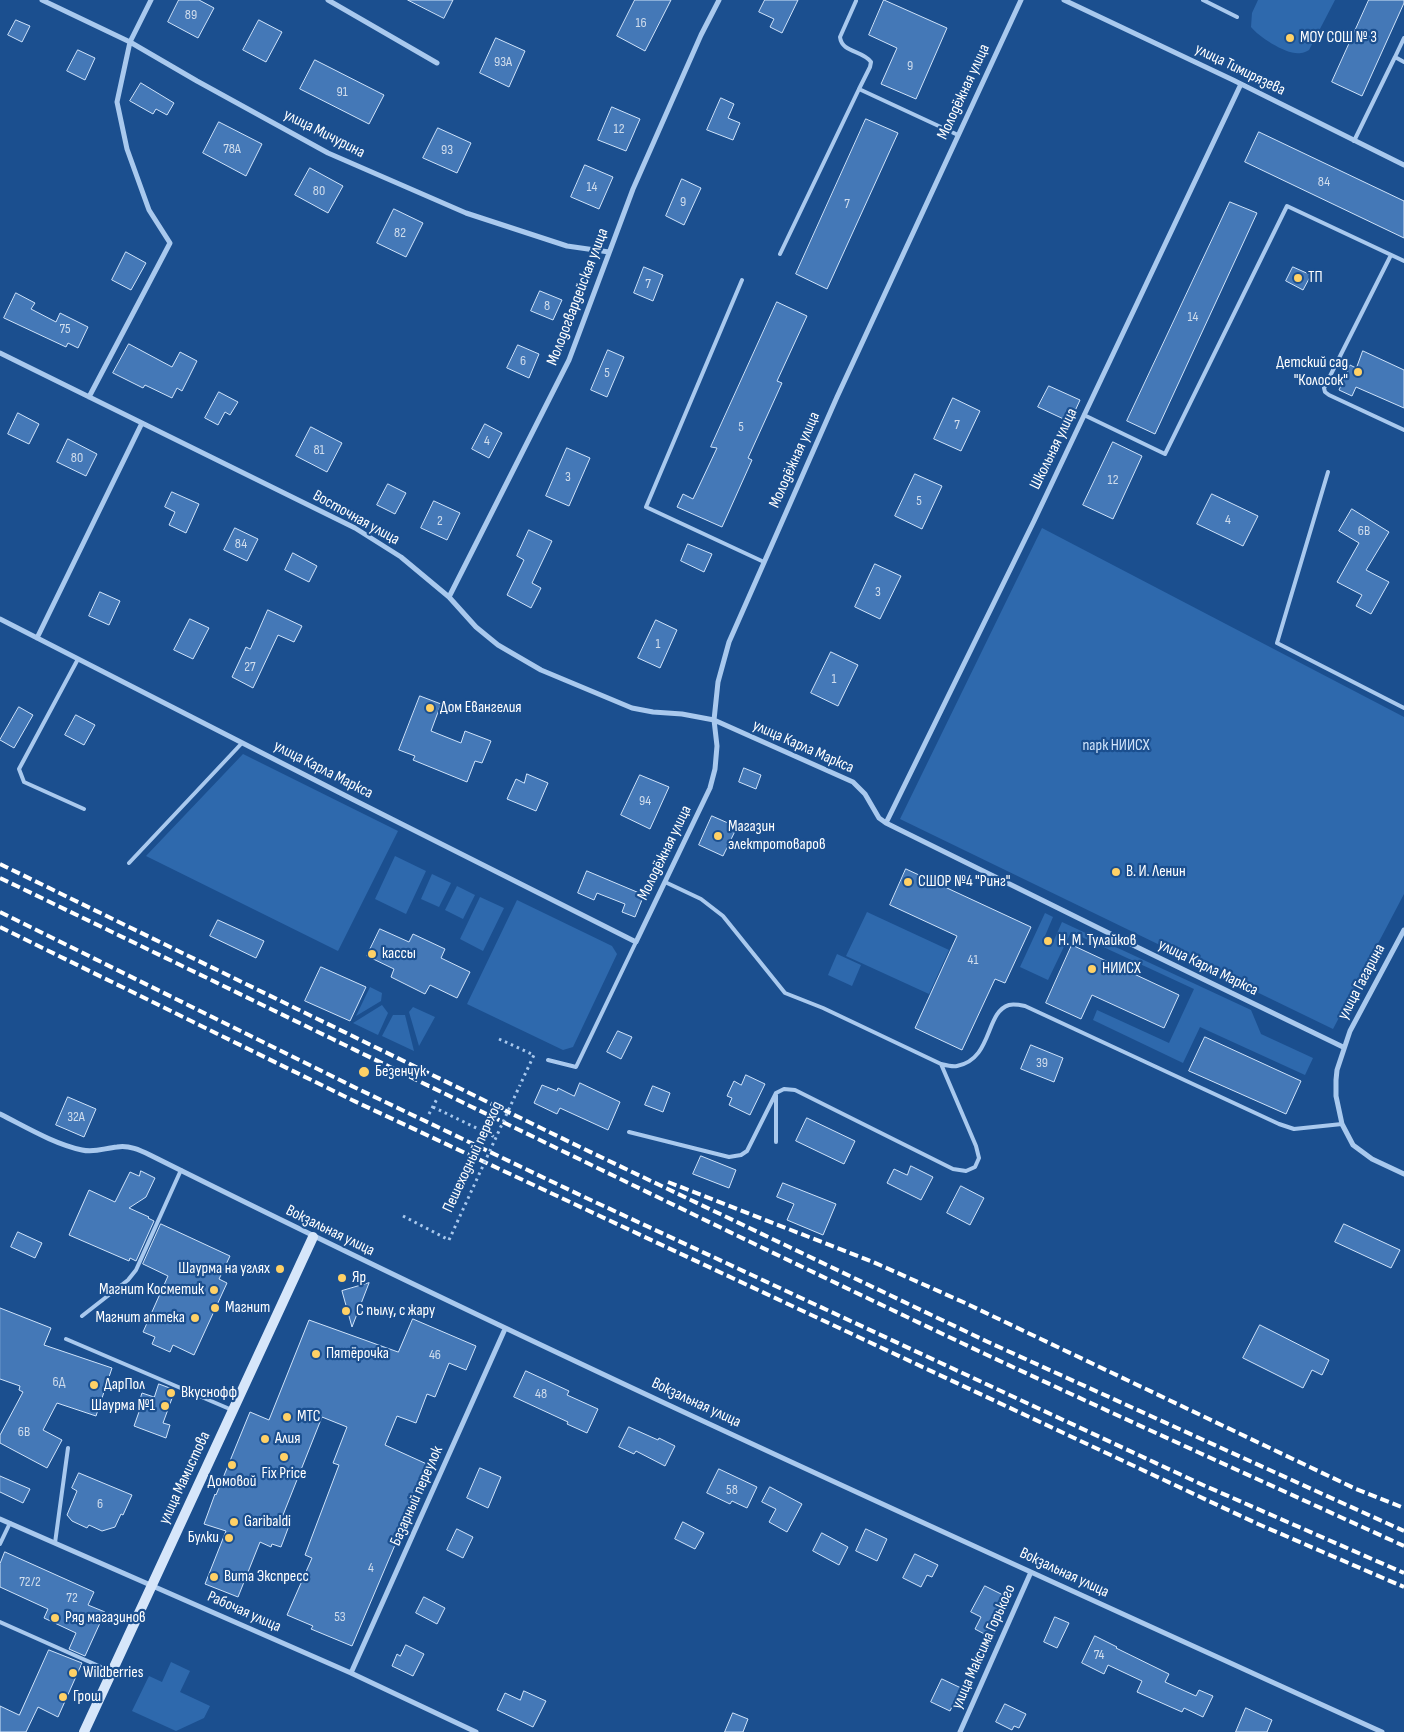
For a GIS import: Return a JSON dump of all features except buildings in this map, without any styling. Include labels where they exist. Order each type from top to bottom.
[{"type":"street","name":"улица Мичурина","points":[[42,0],[130,42],[328,153],[466,213],[567,246],[609,252]]},
{"type":"street","points":[[89,397],[170,243],[149,210],[127,149],[117,102],[130,42],[151,0]]},
{"type":"street","points":[[328,0],[437,63]]},
{"type":"street","name":"Молодогвардейская улица","points":[[449,597],[569,360],[583,328],[633,189],[718,0]]},
{"type":"street","name":"Молодёжная улица","points":[[636,942],[710,788],[715,769],[717,746],[714,720],[718,682],[729,642],[837,397],[1021,0]]},
{"type":"street","name":"улица Тимирязева","points":[[1064,0],[1241,84],[1404,165]]},
{"type":"street","name":"Школьная улица","points":[[886,822],[1084,415],[1241,84]]},
{"type":"street","name":"Восточная улица","points":[[0,354],[355,528],[401,557],[449,597],[476,626],[498,645],[542,670],[632,708],[714,720]]},
{"type":"street","points":[[37,638],[142,423]]},
{"type":"street","name":"улица Карла Маркса","points":[[0,619],[636,942]]},
{"type":"street","name":"улица Карла Маркса","points":[[714,720],[853,782],[864,794],[879,818],[886,822],[1148,953],[1344,1047]]},
{"type":"street","name":"улица Гагарина","points":[[1344,1047],[1350,1031],[1404,930]]},
{"type":"street","points":[[1344,1047],[1336,1080],[1336,1096],[1342,1124],[1353,1145],[1363,1153],[1404,1174]]},
{"type":"street","name":"Вокзальная улица","points":[[0,1114],[66,1145],[83,1150],[95,1151],[117,1146],[135,1148],[505,1329],[1382,1732]]},
{"type":"street","name":"улица Мамистова","points":[[84,1732],[314,1237]]},
{"type":"street","name":"Базарный переулок","points":[[351,1673],[505,1329]]},
{"type":"street","name":"Рабочая улица","points":[[0,1519],[351,1673],[476,1732]]},
{"type":"street","name":"улица Максима Горького","points":[[960,1732],[1031,1572]]},
{"type":"lane","points":[[1203,0],[1237,17]]},
{"type":"lane","points":[[780,254],[870,67],[871,62],[868,58],[844,47],[840,42],[840,37],[856,1]]},
{"type":"lane","points":[[1354,140],[1404,38]]},
{"type":"lane","points":[[1394,58],[1404,62]]},
{"type":"lane","points":[[860,89],[958,135]]},
{"type":"lane","points":[[1084,415],[1165,454],[1287,206],[1404,261]]},
{"type":"lane","points":[[1391,255],[1324,388],[1325,392],[1329,395],[1404,430]]},
{"type":"lane","points":[[742,280],[646,507],[764,562]]},
{"type":"lane","points":[[1328,472],[1276,642],[1404,708]]},
{"type":"lane","points":[[78,660],[19,769],[24,782],[84,809]]},
{"type":"lane","points":[[129,863],[242,743]]},
{"type":"lane","points":[[665,882],[701,899],[723,916],[785,993],[823,1008],[941,1064],[956,1066],[971,1060],[980,1051],[998,1012],[1009,1005],[1025,1006],[1279,1124],[1294,1129],[1342,1124]]},
{"type":"lane","points":[[548,1060],[576,1067],[636,942]]},
{"type":"lane","points":[[629,1132],[729,1157],[741,1155],[747,1151],[776,1093],[784,1089],[795,1090],[953,1169],[966,1171],[975,1167],[979,1158],[976,1146],[941,1064]]},
{"type":"lane","points":[[776,1093],[776,1142]]},
{"type":"lane","points":[[82,1316],[128,1280],[136,1270],[181,1170]]},
{"type":"lane","points":[[66,1339],[233,1410]]},
{"type":"lane","points":[[55,1543],[68,1448]]},
{"type":"lane","points":[[0,1544],[10,1523]]},
{"type":"lane","points":[[0,1622],[112,1672]]},
{"type":"path","name":"Пешеходный переход","points":[[403,1216],[449,1240],[534,1055],[499,1039]]},
{"type":"path","points":[[429,1114],[438,1097]]},
{"type":"path","points":[[433,1107],[495,1137]]},
{"type":"green space","points":[[1258,0],[1335,0],[1309,50],[1295,53],[1274,45],[1260,36],[1251,27],[1252,13]]},
{"type":"green space","name":"парк НИИСХ","points":[[1042,528],[1404,717],[1404,894],[1333,1029],[900,819]]},
{"type":"green space","points":[[243,754],[398,831],[338,951],[146,856]]},
{"type":"green space","points":[[395,856],[426,871],[406,914],[375,899]]},
{"type":"green space","points":[[432,874],[451,883],[439,907],[421,899]]},
{"type":"green space","points":[[457,886],[475,895],[463,919],[445,910]]},
{"type":"green space","points":[[480,897],[504,908],[483,951],[460,939]]},
{"type":"green space","points":[[517,900],[612,946],[617,954],[573,1047],[563,1050],[467,1004]]},
{"type":"green space","points":[[867,912],[949,950],[929,994],[846,956]]},
{"type":"green space","points":[[1045,913],[1053,917],[1042,943],[1051,947],[1062,922],[1251,1010],[1261,1034],[1313,1058],[1305,1075],[1200,1027],[1183,1063],[1093,1020],[1097,1010],[1169,1043],[1194,989],[1071,932],[1048,980],[1020,967]]},
{"type":"green space","points":[[837,954],[861,965],[852,986],[828,975]]},
{"type":"green space","points":[[370,987],[382,993],[381,1001],[356,1016]]},
{"type":"green space","points":[[382,1005],[388,1013],[378,1035],[353,1023]]},
{"type":"green space","points":[[413,1007],[435,1017],[419,1046],[409,1012]]},
{"type":"green space","points":[[393,1015],[405,1015],[414,1051],[382,1036]]},
{"type":"green space","points":[[171,1662],[190,1671],[180,1692],[210,1706],[204,1718],[176,1731],[132,1711],[149,1676],[162,1682]]},
{"type":"railway","points":[[0,864],[582,1148],[988,1342],[1404,1531]]},
{"type":"railway","points":[[0,878],[861,1295],[1404,1546]]},
{"type":"railway","points":[[0,912],[356,1088],[580,1195],[1203,1485],[1404,1573]]},
{"type":"railway","points":[[0,927],[352,1100],[1258,1524],[1404,1587]]},
{"type":"railway","points":[[668,1182],[873,1262],[963,1302],[1356,1489],[1404,1508]]},
{"type":"place","name":"МОУ СОШ № 3","points":[[1290,38]]},
{"type":"place","name":"ТП","points":[[1298,278]]},
{"type":"place","name":"Детский сад \"Колосок\"","points":[[1358,372]]},
{"type":"place","name":"Дом Евангелия","points":[[430,708]]},
{"type":"place","name":"Магазин электротоваров","points":[[718,836]]},
{"type":"place","name":"В. И. Ленин","points":[[1116,872]]},
{"type":"place","name":"СШОР №4 \"Ринг\"","points":[[908,882]]},
{"type":"place","name":"Н. М. Тулайков","points":[[1048,941]]},
{"type":"place","name":"кассы","points":[[372,954]]},
{"type":"place","name":"НИИСХ","points":[[1092,969]]},
{"type":"place","name":"Безенчук","points":[[364,1072]]},
{"type":"place","name":"Шаурма на углях","points":[[280,1269]]},
{"type":"place","name":"Яр","points":[[342,1278]]},
{"type":"place","name":"Магнит Косметик","points":[[214,1290]]},
{"type":"place","name":"Магнит","points":[[215,1308]]},
{"type":"place","name":"С пылу, с жару","points":[[346,1311]]},
{"type":"place","name":"Магнит аптека","points":[[195,1318]]},
{"type":"place","name":"Пятёрочка","points":[[316,1354]]},
{"type":"place","name":"ДарПол","points":[[94,1385]]},
{"type":"place","name":"Вкуснофф","points":[[171,1393]]},
{"type":"place","name":"Шаурма №1","points":[[165,1406]]},
{"type":"place","name":"МТС","points":[[287,1417]]},
{"type":"place","name":"Алия","points":[[265,1439]]},
{"type":"place","name":"Fix Price","points":[[284,1457]]},
{"type":"place","name":"Домовой","points":[[232,1465]]},
{"type":"place","name":"Garibaldi","points":[[234,1522]]},
{"type":"place","name":"Булки","points":[[229,1538]]},
{"type":"place","name":"Вита Экспресс","points":[[214,1577]]},
{"type":"place","name":"Ряд магазинов","points":[[55,1618]]},
{"type":"place","name":"Wildberries","points":[[73,1673]]},
{"type":"place","name":"Грош","points":[[63,1697]]}]
